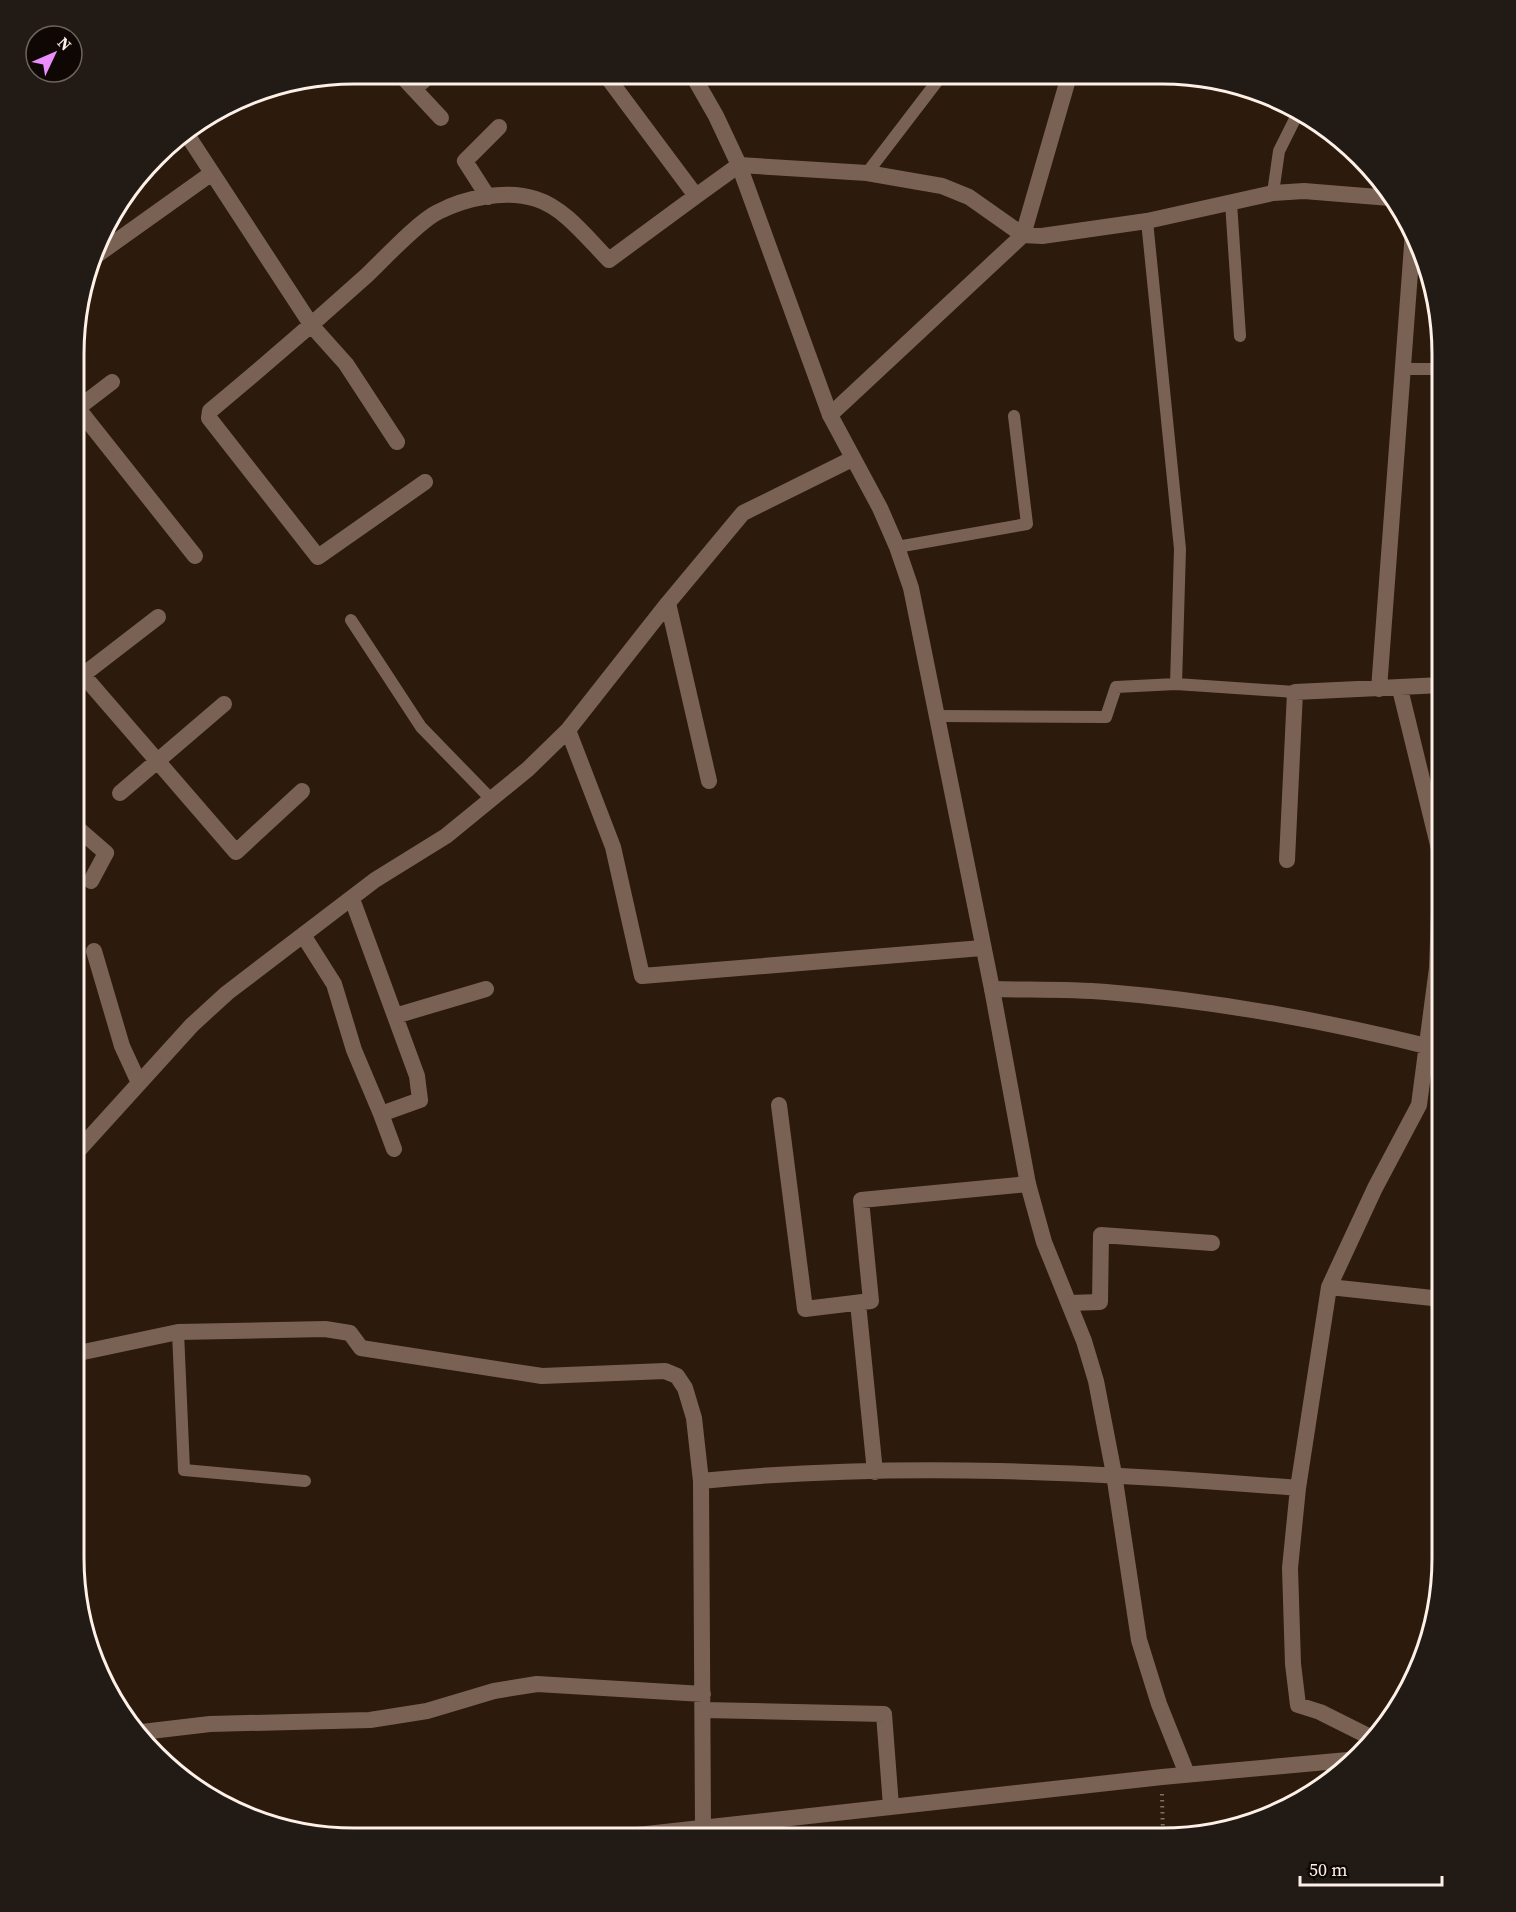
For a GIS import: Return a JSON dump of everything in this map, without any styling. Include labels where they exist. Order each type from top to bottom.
[{"type":"street","points":[[409,84],[441,118]]},
{"type":"street","points":[[414,89],[420,84]]},
{"type":"street","points":[[612,84],[696,196]]},
{"type":"street","points":[[697,84],[716,116],[739,165],[830,415],[880,508],[911,588],[992,989],[1028,1184],[1044,1242],[1069,1303],[1096,1381],[1114,1474],[1138,1640],[1159,1704],[1187,1774]]},
{"type":"street","points":[[830,415],[1023,235],[1067,84]]},
{"type":"street","points":[[488,197],[465,161],[499,127]]},
{"type":"street","points":[[190,139],[312,326],[346,364],[397,442]]},
{"type":"street","points":[[425,482],[318,557],[209,418],[210,411],[312,326],[435,213],[464,201],[512,196],[536,199],[558,211],[609,260],[739,165],[867,173],[942,186],[969,197],[1023,235],[1042,236],[1147,221],[1273,193],[1304,190],[1382,197]]},
{"type":"street","points":[[105,249],[212,173]]},
{"type":"street","points":[[1379,689],[1412,251]]},
{"type":"street","points":[[84,402],[112,381]]},
{"type":"street","points":[[84,416],[195,556]]},
{"type":"street","points":[[84,1144],[192,1025],[227,993],[375,880],[446,836],[492,800],[568,730],[668,603],[743,513],[852,459]]},
{"type":"street","points":[[668,603],[709,782]]},
{"type":"street","points":[[84,674],[158,617]]},
{"type":"street","points":[[84,683],[158,762],[236,852],[302,791]]},
{"type":"street","points":[[1287,860],[1295,692],[1432,686]]},
{"type":"street","points":[[1400,689],[1432,820]]},
{"type":"street","points":[[120,793],[224,704]]},
{"type":"street","points":[[568,730],[613,847],[642,976],[982,948]]},
{"type":"street","points":[[84,834],[106,853],[91,881]]},
{"type":"street","points":[[352,899],[417,1076],[420,1100],[381,1114]]},
{"type":"street","points":[[303,935],[334,984],[354,1050],[394,1149]]},
{"type":"street","points":[[94,951],[123,1046],[140,1083]]},
{"type":"street","points":[[394,1016],[486,989]]},
{"type":"street","points":[[992,989],[1105,992],[1194,1001],[1289,1016],[1432,1047]]},
{"type":"street","points":[[1366,1735],[1328,1715],[1298,1705],[1293,1664],[1290,1568],[1298,1488],[1329,1287],[1419,1105],[1432,1059]]},
{"type":"street","points":[[779,1104],[805,1309],[871,1301],[861,1200],[1028,1184]]},
{"type":"street","points":[[1069,1303],[1100,1302],[1101,1235],[1212,1243]]},
{"type":"street","points":[[1329,1287],[1432,1298]]},
{"type":"street","points":[[858,1303],[875,1472]]},
{"type":"street","points":[[84,1352],[178,1332],[325,1329],[350,1333],[361,1348],[542,1376],[665,1371],[677,1376],[685,1388],[694,1418],[701,1481],[703,1826]]},
{"type":"street","points":[[701,1481],[783,1472],[1114,1474],[1298,1488]]},
{"type":"street","points":[[147,1731],[210,1724],[370,1720],[427,1711],[494,1691],[537,1684],[703,1702],[884,1714],[891,1806]]},
{"type":"street","points":[[688,1828],[1187,1774],[1340,1761]]},
{"type":"lane","points":[[867,173],[935,84]]},
{"type":"lane","points":[[1273,193],[1279,151],[1295,119]]},
{"type":"lane","points":[[1231,202],[1240,336]]},
{"type":"lane","points":[[1147,221],[1180,549],[1176,684]]},
{"type":"lane","points":[[1403,369],[1432,369]]},
{"type":"lane","points":[[897,547],[1027,524],[1014,416]]},
{"type":"lane","points":[[351,620],[421,727],[492,800]]},
{"type":"lane","points":[[938,716],[1106,717],[1116,687],[1176,684],[1295,692]]},
{"type":"lane","points":[[178,1332],[184,1470],[305,1480]]},
{"type":"path","points":[[1162,1777],[1162,1828]]}]
